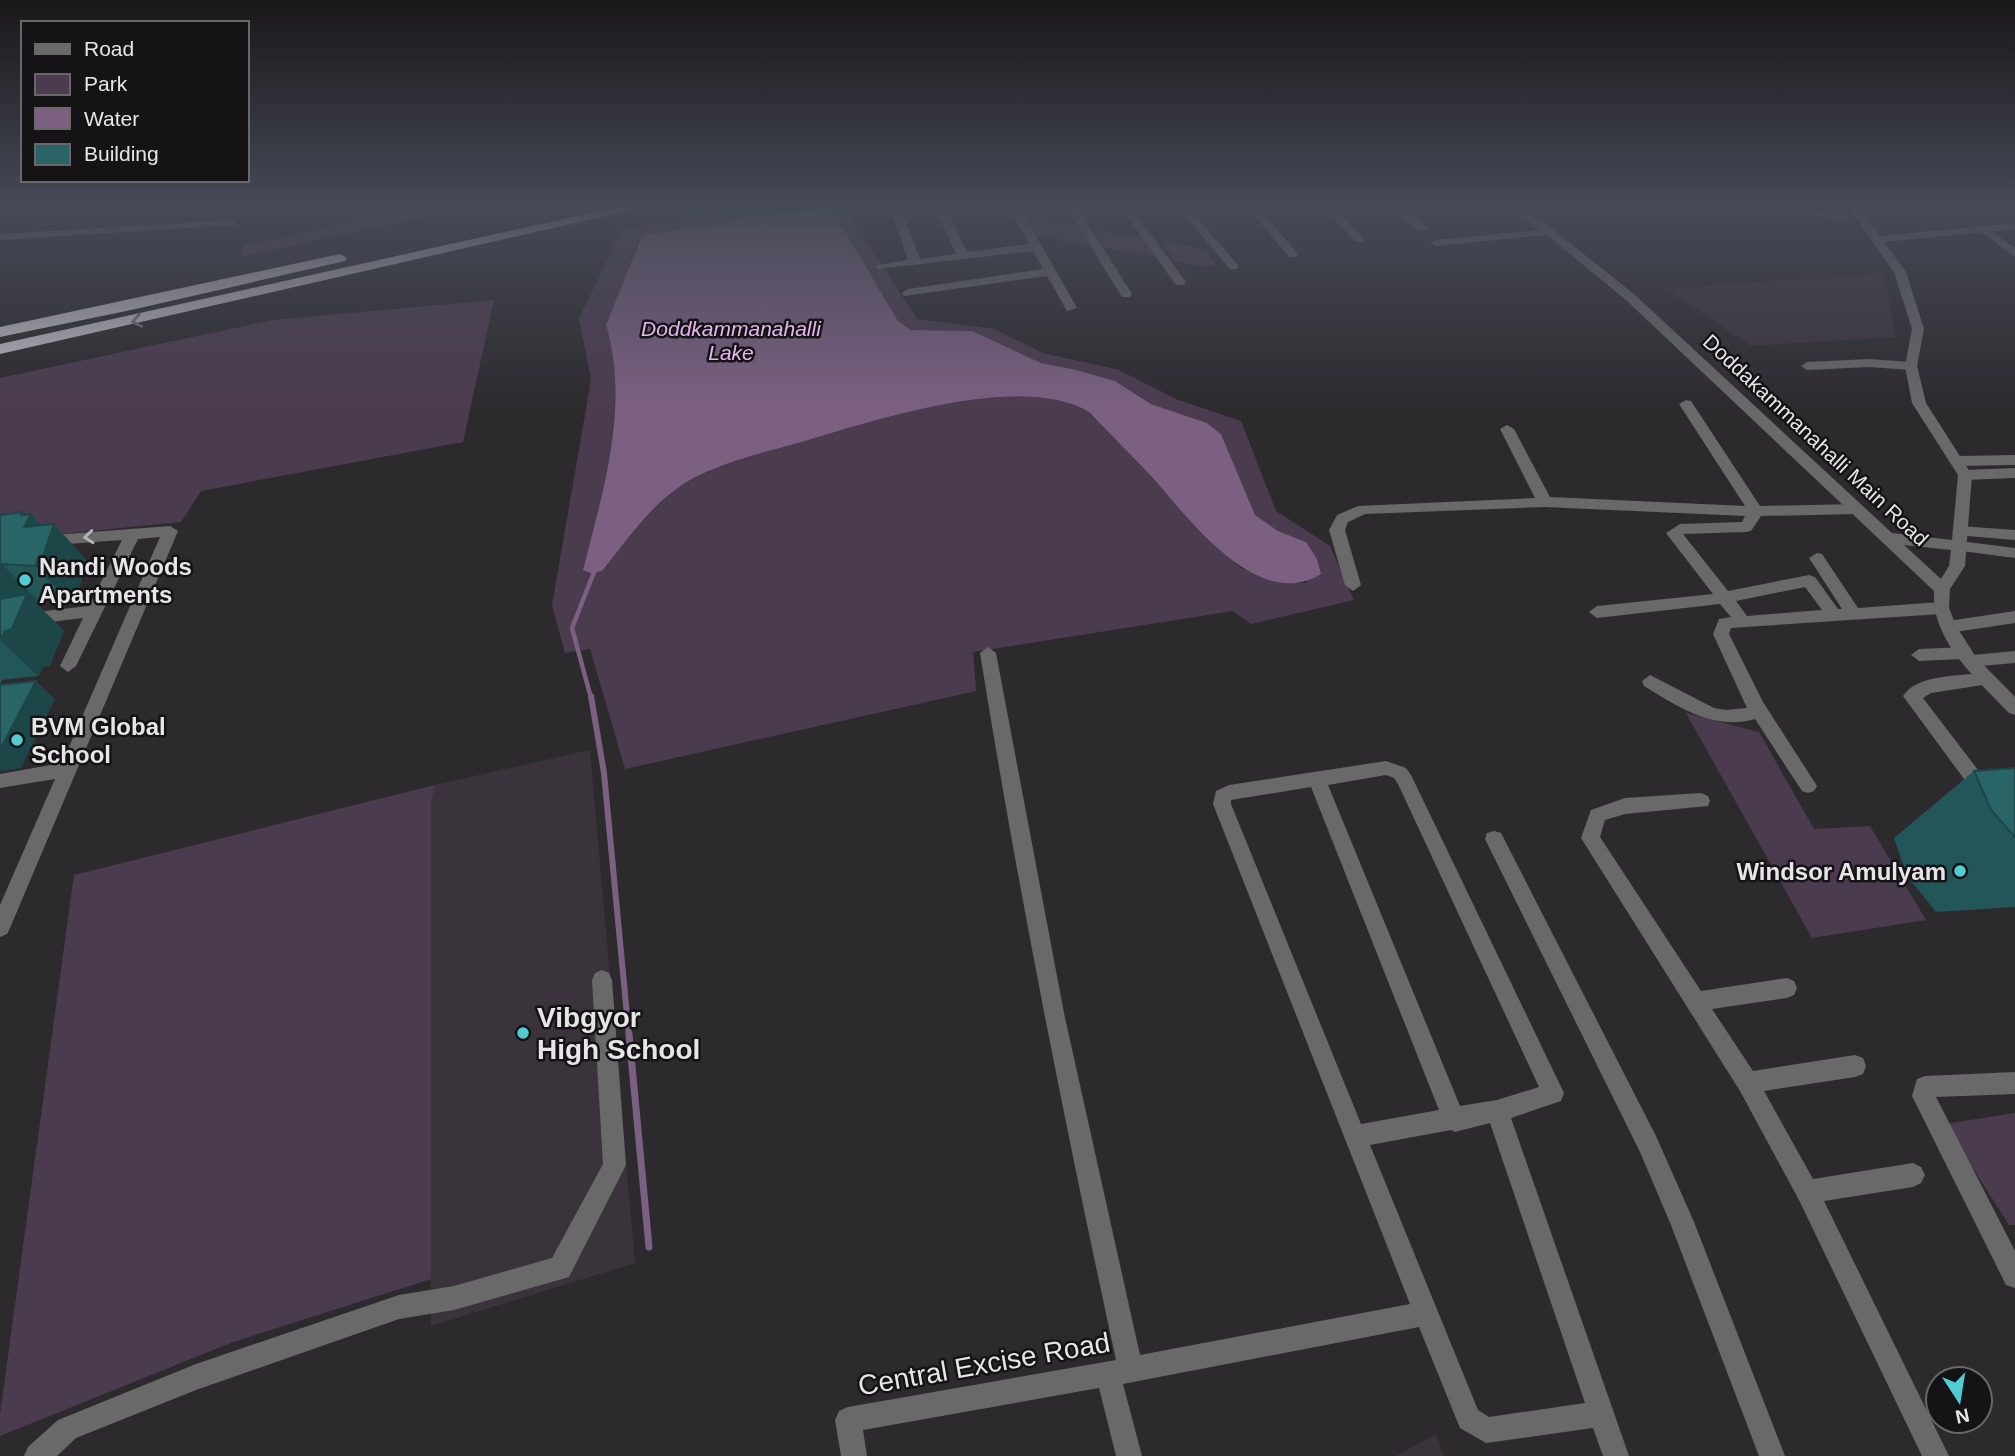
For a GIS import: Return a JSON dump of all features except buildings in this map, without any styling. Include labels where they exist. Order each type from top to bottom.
[{"type":"highway","points":[[0,332],[278,276]]},
{"type":"highway","points":[[0,349],[163,315],[307,276]]},
{"type":"street","points":[[908,293],[1023,276]]},
{"type":"street","points":[[1052,276],[1071,308]]},
{"type":"street","points":[[1114,276],[1125,294]]},
{"type":"street","points":[[1176,276],[1180,282]]},
{"type":"street","name":"Doddakammanahalli Main Road","points":[[1604,276],[1631,298],[1942,589]]},
{"type":"street","points":[[1901,276],[1918,329],[1911,366],[1919,403],[1965,475],[1958,566],[1942,589],[1941,608],[1948,627],[1967,657],[1983,678],[2015,708]]},
{"type":"street","points":[[1807,366],[1869,363],[1911,366]]},
{"type":"street","points":[[1686,404],[1756,511]]},
{"type":"street","points":[[1507,429],[1545,502]]},
{"type":"street","points":[[1958,461],[2015,460]]},
{"type":"street","points":[[1965,475],[2015,473]]},
{"type":"street","points":[[1353,585],[1337,530],[1342,519],[1363,509],[1545,502],[1756,511],[1856,509]]},
{"type":"street","points":[[1742,620],[1674,533],[1680,529],[1746,527],[1756,511]]},
{"type":"street","points":[[0,544],[168,530],[136,614],[0,927]]},
{"type":"street","points":[[68,666],[133,533]]},
{"type":"street","points":[[1889,538],[1960,539],[2015,535]]},
{"type":"street","points":[[1960,539],[2015,553]]},
{"type":"street","points":[[1817,558],[1853,613]]},
{"type":"street","points":[[1597,612],[1723,597],[1809,582],[1833,614]]},
{"type":"street","points":[[1808,786],[1756,706],[1721,634],[1725,623],[1941,608]]},
{"type":"street","points":[[0,622],[96,611]]},
{"type":"street","points":[[1948,627],[2015,618]]},
{"type":"street","points":[[988,653],[1004,755],[1084,1162],[1120,1372],[1129,1456]]},
{"type":"street","points":[[1919,655],[2015,657]]},
{"type":"street","points":[[1983,678],[1927,687],[1912,696],[1999,812],[2015,811]]},
{"type":"street","points":[[1650,681],[1714,715],[1744,717],[1753,713],[1756,706]]},
{"type":"street","points":[[1356,1136],[1455,1121],[1553,1093],[1405,780],[1400,773],[1386,768],[1229,793],[1222,796],[1222,804],[1322,1059],[1356,1136],[1469,1419],[1486,1430],[1602,1414]]},
{"type":"street","points":[[0,781],[66,770]]},
{"type":"street","points":[[1317,779],[1455,1121]]},
{"type":"street","points":[[1701,801],[1625,806],[1598,815],[1590,838],[1748,1083],[1807,1192],[1936,1456]]},
{"type":"street","points":[[1494,839],[1648,1144],[1682,1222],[1772,1456]]},
{"type":"street","points":[[37,1456],[67,1429],[209,1372],[399,1307],[454,1298],[560,1268],[576,1231],[603,1191],[615,1165],[602,980]]},
{"type":"street","points":[[1695,1002],[1787,988]]},
{"type":"street","points":[[1748,1083],[1855,1066]]},
{"type":"street","points":[[2015,1083],[1925,1087],[1923,1096],[2015,1276]]},
{"type":"street","points":[[1497,1111],[1616,1456]]},
{"type":"street","points":[[1807,1192],[1913,1175]]},
{"type":"street","name":"Central Excise Road","points":[[854,1456],[848,1420],[1120,1372],[1426,1313]]},
{"type":"shaded area","points":[[1844,276],[1885,276],[1896,337],[1751,346],[1666,289]]},
{"type":"shaded area","name":"Vibgyor High School","points":[[590,750],[635,1263],[431,1326],[431,803],[435,785]]},
{"type":"shaded area","points":[[1436,1434],[1444,1456],[1396,1456]]},
{"type":"green space","points":[[599,276],[628,276],[606,325],[613,356],[615,417],[605,479],[583,570],[602,571],[642,521],[664,499],[690,480],[718,467],[908,412],[988,398],[1026,397],[1060,401],[1089,412],[1241,568],[1278,582],[1306,583],[1306,542],[1278,531],[1255,515],[1221,434],[1207,423],[1151,404],[1115,381],[1041,363],[972,331],[911,330],[898,321],[871,276],[889,276],[917,319],[994,329],[1043,353],[1119,370],[1176,399],[1241,421],[1276,511],[1330,546],[1354,600],[1251,624],[1233,611],[973,652],[976,691],[625,769],[590,649],[565,653],[552,605],[591,380],[579,318]]},
{"type":"green space","points":[[494,300],[463,442],[201,491],[181,522],[0,540],[0,378],[273,320]]},
{"type":"green space","points":[[1686,713],[1759,732],[1814,829],[1870,826],[1926,920],[1812,938]]},
{"type":"green space","points":[[435,785],[431,803],[431,1279],[233,1342],[0,1436],[0,1414],[74,875]]},
{"type":"green space","points":[[2015,1113],[2015,1225],[2009,1225],[1945,1124]]},
{"type":"water","name":"Doddkammanahalli Lake","points":[[626,276],[871,276],[898,321],[911,330],[972,331],[1041,363],[1115,381],[1151,404],[1207,423],[1221,434],[1255,515],[1278,531],[1306,542],[1317,559],[1321,574],[1297,583],[1273,581],[1250,572],[1205,537],[1089,412],[1060,401],[1026,397],[988,398],[908,412],[717,467],[690,480],[664,499],[642,521],[602,571],[591,573],[583,570],[605,479],[615,417],[613,356],[606,325]]},
{"type":"waterway","points":[[591,698],[572,628],[596,567]]},
{"type":"waterway","points":[[591,696],[604,773],[629,1036]]},
{"type":"waterway","points":[[629,1034],[649,1247]]},
{"type":"place","name":"Nandi Woods Apartments","points":[[25,580]]},
{"type":"place","name":"BVM Global School","points":[[17,740]]},
{"type":"place","name":"Windsor Amulyam","points":[[1960,871]]},
{"type":"place","name":"Vibgyor High School","points":[[523,1033]]}]
